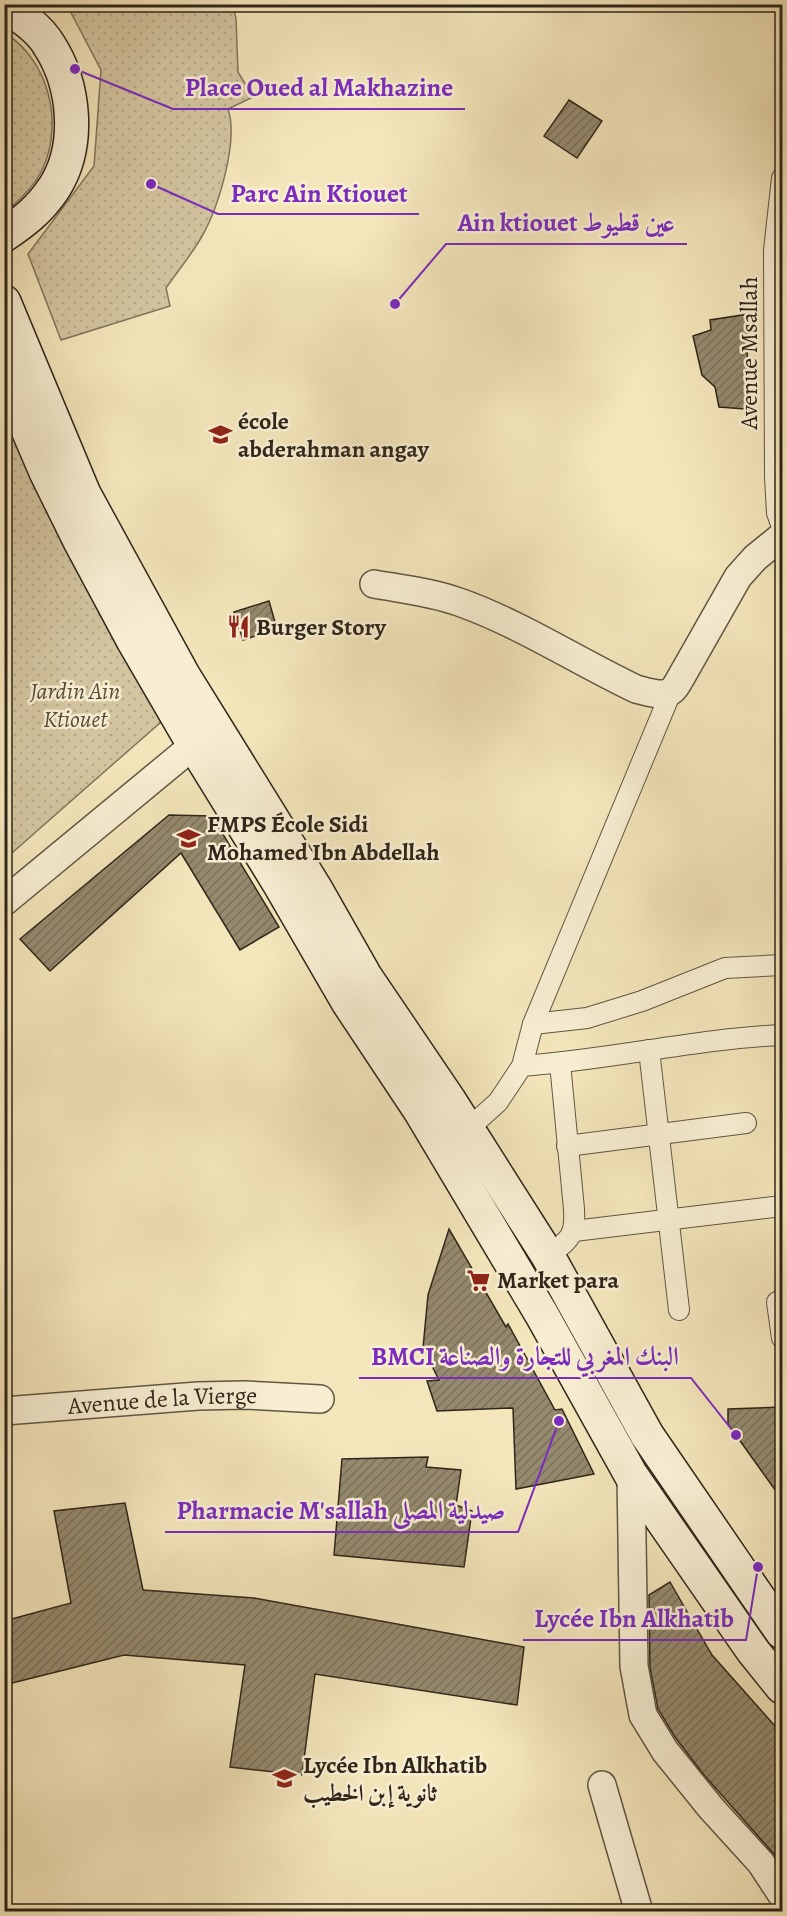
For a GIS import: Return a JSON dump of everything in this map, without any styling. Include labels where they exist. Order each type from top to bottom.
[{"type":"main road","points":[[4,6],[22,16],[48,44],[66,77],[73,114],[69,152],[55,186],[31,216],[4,235]]},
{"type":"main road","points":[[4,302],[84,494],[154,625],[315,888],[365,976],[468,1129],[548,1256],[647,1436],[783,1632]]},
{"type":"main road","points":[[4,374],[46,472],[80,541],[133,640],[194,745],[279,883],[348,1002],[433,1133],[542,1316],[614,1448],[753,1651],[783,1687]]},
{"type":"street","name":"Avenue Msallah","points":[[783,178],[774,250],[775,477],[777,513],[783,527]]},
{"type":"street","points":[[468,1129],[498,1102],[522,1066],[533,1024],[671,692],[738,577],[755,558],[783,536]]},
{"type":"street","points":[[374,584],[461,603],[504,622],[636,689],[657,693],[671,692]]},
{"type":"street","points":[[4,902],[194,745]]},
{"type":"street","points":[[533,1024],[586,1018],[642,1001],[725,968],[783,965]]},
{"type":"street","points":[[522,1066],[560,1063],[735,1037],[783,1035]]},
{"type":"street","points":[[650,1050],[679,1310]]},
{"type":"street","points":[[548,1256],[568,1240],[574,1231],[574,1209],[560,1063]]},
{"type":"street","points":[[567,1146],[746,1123]]},
{"type":"street","points":[[574,1231],[783,1206]]},
{"type":"street","points":[[777,1302],[783,1338]]},
{"type":"street","name":"Avenue de la Vierge","points":[[4,1411],[198,1396],[245,1395],[320,1399]]},
{"type":"street","points":[[631,1475],[634,1666],[643,1715],[665,1751],[760,1863],[783,1894]]},
{"type":"street","points":[[602,1785],[639,1911]]},
{"type":"green space","points":[[206,4],[209,11],[219,5],[233,5],[236,19],[238,72],[253,97],[228,109],[231,123],[229,156],[214,210],[193,251],[166,288],[170,306],[61,340],[28,254],[94,166],[101,70],[67,5]]},
{"type":"green space","points":[[5,33],[32,59],[41,75],[52,112],[52,131],[49,150],[40,175],[27,192],[5,212]]},
{"type":"green space","name":"Jardin Ain Ktiouet","points":[[4,407],[161,722],[5,859],[4,859]]},
{"type":"building","points":[[569,100],[602,121],[577,158],[544,136]]},
{"type":"building","points":[[749,314],[745,409],[719,407],[715,387],[702,375],[693,336],[711,330],[710,320]]},
{"type":"building","points":[[269,601],[277,629],[243,640],[234,612]]},
{"type":"building","points":[[169,815],[212,816],[279,927],[240,950],[181,853],[50,971],[20,939]]},
{"type":"building","points":[[449,1229],[506,1327],[508,1324],[555,1410],[562,1409],[594,1474],[516,1489],[513,1408],[437,1411],[427,1381],[439,1380],[423,1348],[428,1295]]},
{"type":"building","points":[[783,1407],[783,1501],[728,1424],[728,1409]]},
{"type":"building","points":[[428,1457],[426,1467],[461,1470],[456,1505],[472,1511],[464,1567],[334,1555],[342,1459]]},
{"type":"building","points":[[125,1503],[143,1590],[254,1598],[524,1647],[517,1705],[315,1674],[302,1775],[230,1767],[245,1665],[124,1655],[4,1685],[4,1621],[71,1603],[54,1511]]},
{"type":"building","points":[[670,1582],[712,1655],[783,1735],[783,1867],[704,1775],[675,1737],[658,1709],[650,1668],[649,1595]]},
{"type":"place","name":"Place Oued al Makhazine","points":[[75,69]]},
{"type":"place","name":"Parc Ain Ktiouet","points":[[151,184]]},
{"type":"place","name":"Ain ktiouet عين قطيوط","points":[[395,304]]},
{"type":"place","name":"école abderahman angay","points":[[220,435]]},
{"type":"place","name":"Burger Story","points":[[238,627]]},
{"type":"place","name":"FMPS École Sidi Mohamed Ibn Abdellah","points":[[189,838]]},
{"type":"place","name":"Market para","points":[[479,1280]]},
{"type":"place","name":"Pharmacie M'sallah صيدلية المصلى","points":[[559,1421]]},
{"type":"place","name":"BMCI البنك المغربي للتجارة والصناعة","points":[[736,1435]]},
{"type":"place","name":"Lycée Ibn Alkhatib","points":[[758,1567]]},
{"type":"place","name":"Lycée Ibn Alkhatib ثانوية إبن الخطيب","points":[[285,1779]]}]
